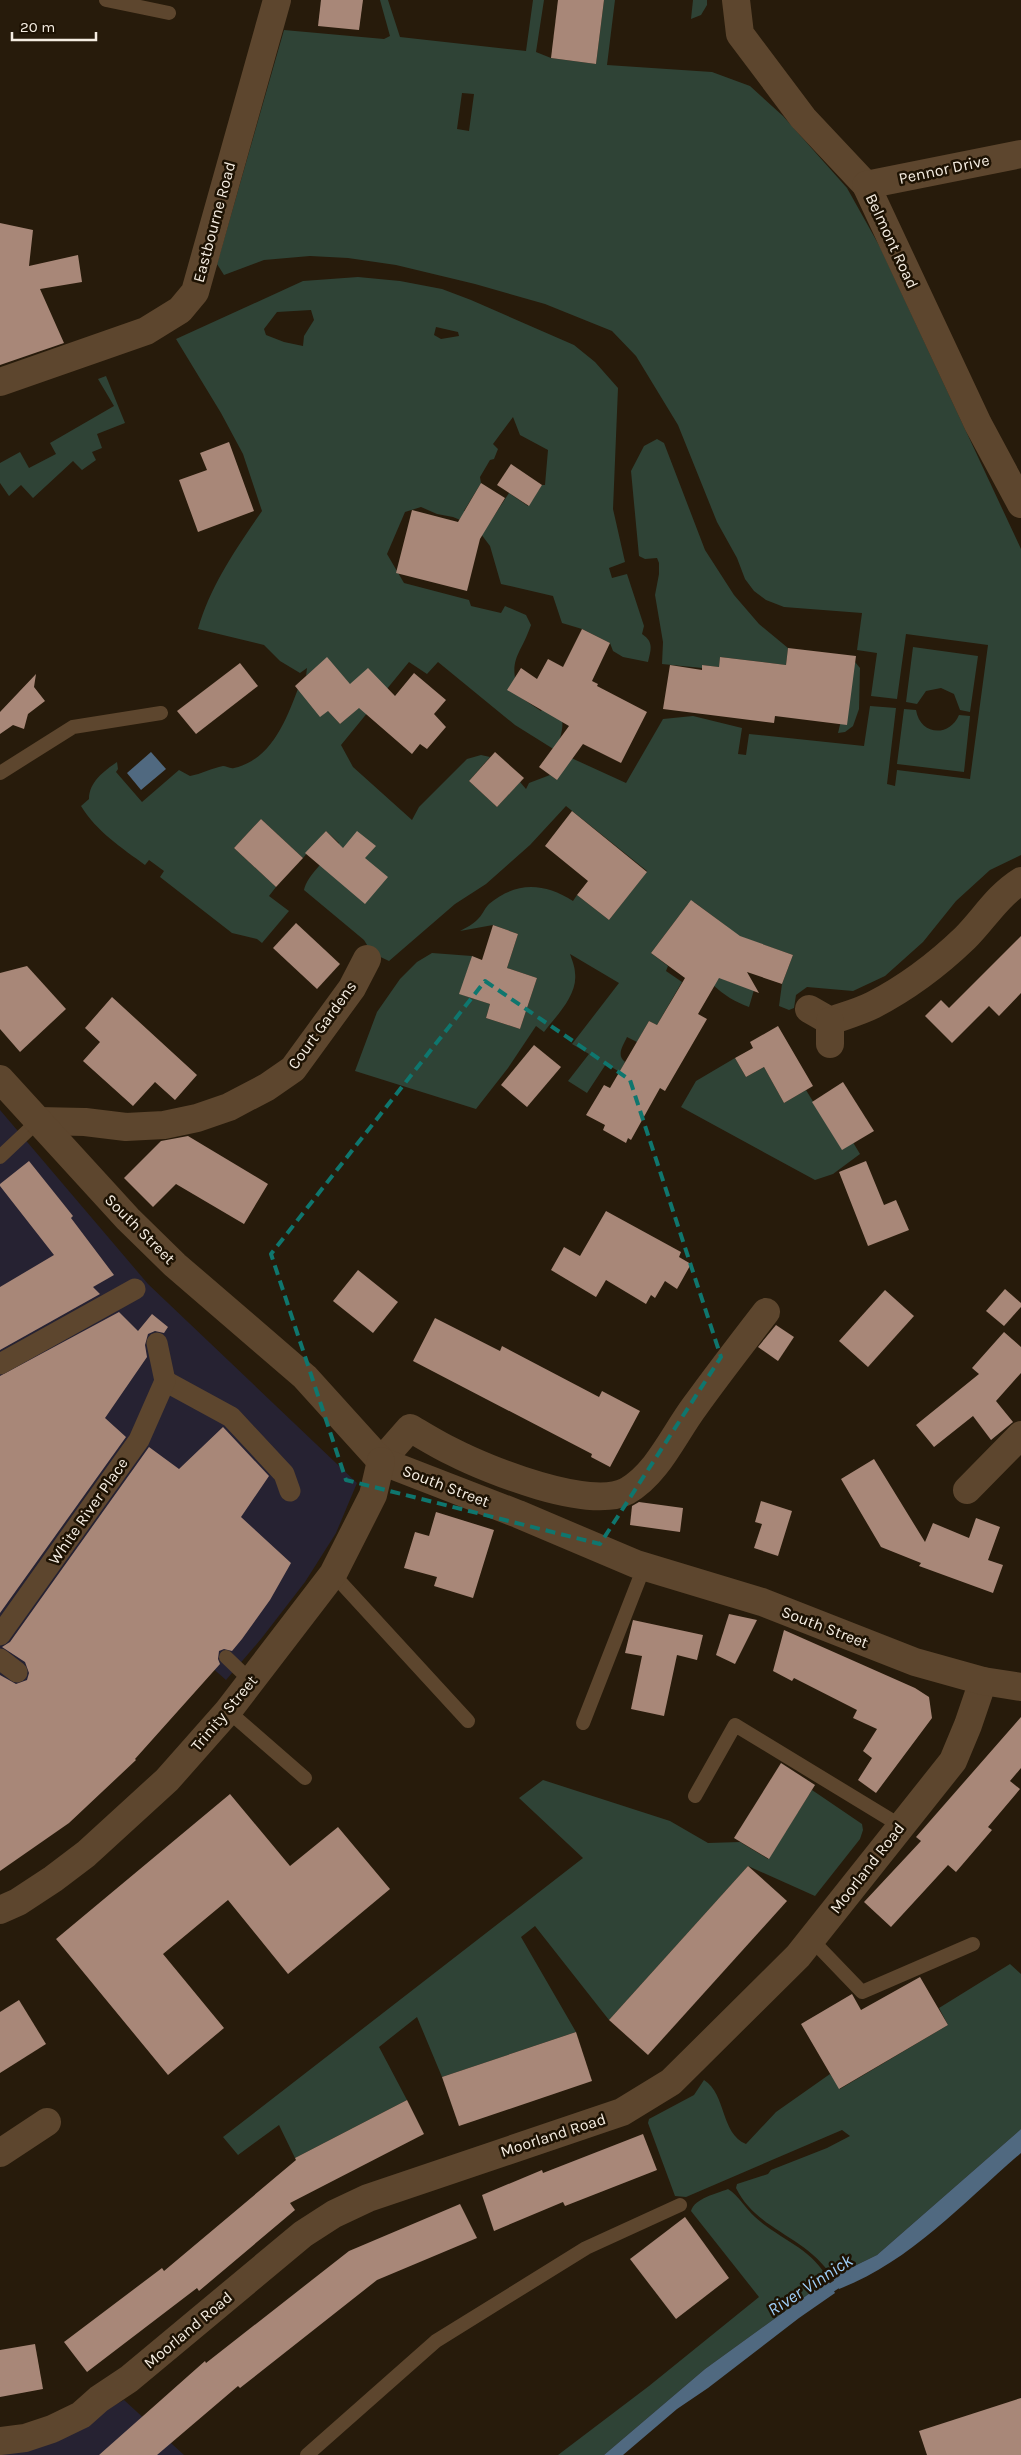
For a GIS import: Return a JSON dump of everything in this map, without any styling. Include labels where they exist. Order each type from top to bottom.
[{"type":"street","name":"Eastbourne Road","points":[[0,382],[146,331],[180,310],[195,292],[277,0]]},
{"type":"street","name":"Belmont Road","points":[[736,0],[740,34],[803,118],[866,185],[974,415],[1021,504]]},
{"type":"street","name":"Pennor Drive","points":[[866,185],[1021,154]]},
{"type":"street","points":[[823,1025],[871,1006],[904,987],[966,937],[995,902],[1021,881]]},
{"type":"street","name":"Court Gardens","points":[[38,1121],[85,1122],[126,1127],[164,1125],[196,1118],[228,1107],[267,1087],[293,1070],[352,988],[366,959]]},
{"type":"street","name":"South Street","points":[[0,1079],[128,1220],[175,1265],[305,1377],[381,1461],[518,1514],[644,1567],[762,1602],[915,1662],[983,1681],[1021,1687]]},
{"type":"street","points":[[0,1364],[135,1289]]},
{"type":"street","points":[[381,1461],[410,1428],[453,1452],[505,1475],[581,1496],[606,1497],[626,1492],[647,1476],[694,1407],[766,1312]]},
{"type":"street","points":[[161,1347],[165,1381],[231,1417],[284,1474],[290,1490]]},
{"type":"street","name":"White River Place","points":[[0,1635],[139,1440],[165,1381]]},
{"type":"street","points":[[967,1490],[1021,1436]]},
{"type":"street","name":"Trinity Street","points":[[0,1910],[30,1894],[86,1854],[167,1780],[228,1710],[333,1574],[373,1495],[381,1461]]},
{"type":"street","points":[[0,1659],[17,1672]]},
{"type":"street","name":"Moorland Road","points":[[0,2441],[24,2438],[43,2432],[81,2415],[99,2399],[129,2379],[303,2234],[334,2214],[377,2195],[622,2112],[671,2082],[768,1986],[811,1939],[953,1761],[983,1681]]},
{"type":"street","points":[[0,2153],[47,2122]]},
{"type":"lane","points":[[106,0],[169,13]]},
{"type":"lane","points":[[0,773],[73,727],[161,712]]},
{"type":"lane","points":[[0,1157],[38,1121]]},
{"type":"lane","points":[[582,1723],[644,1567]]},
{"type":"lane","points":[[333,1574],[468,1721]]},
{"type":"lane","points":[[226,1658],[251,1681]]},
{"type":"lane","points":[[228,1710],[305,1778]]},
{"type":"lane","points":[[695,1796],[735,1725],[901,1826]]},
{"type":"lane","points":[[811,1939],[862,1992],[973,1944]]},
{"type":"lane","points":[[307,2455],[436,2341],[578,2253],[680,2205]]},
{"type":"highlighted area","points":[[485,981],[630,1080],[721,1357],[600,1544],[346,1480],[271,1254]]},
{"type":"shaded area","points":[[0,1110],[148,1284],[357,1483],[336,1533],[305,1582],[261,1639],[226,1680],[169,1630],[0,1760]]},
{"type":"shaded area","points":[[124,2400],[184,2455],[0,2455],[0,2449],[39,2445]]},
{"type":"green space","points":[[380,0],[388,0],[400,37],[526,51],[533,0],[544,0],[536,52],[551,58],[596,64],[604,0],[615,0],[607,65],[712,72],[750,86],[783,116],[847,188],[880,247],[1021,549],[1021,855],[990,870],[956,901],[923,942],[885,976],[853,991],[807,987],[796,995],[794,1008],[789,1010],[779,1006],[782,984],[793,955],[741,937],[725,980],[754,990],[749,1007],[739,1003],[713,985],[726,926],[694,902],[691,906],[688,904],[651,953],[668,966],[666,971],[682,982],[657,1025],[649,1021],[637,1042],[627,1037],[621,1050],[622,1059],[625,1062],[620,1072],[606,1064],[587,1093],[568,1081],[589,1054],[572,1044],[619,983],[570,954],[575,981],[570,997],[544,1032],[536,1026],[508,1068],[476,1109],[355,1071],[377,1012],[400,979],[417,962],[432,953],[472,956],[460,994],[490,1004],[486,1018],[520,1029],[537,978],[507,968],[518,934],[493,925],[460,931],[480,917],[489,904],[499,897],[510,891],[531,887],[552,891],[573,901],[577,895],[609,920],[647,871],[566,806],[530,845],[486,884],[455,904],[389,961],[372,953],[364,940],[304,890],[309,878],[339,843],[326,831],[303,858],[261,819],[234,848],[276,887],[269,896],[289,911],[262,943],[257,939],[232,933],[160,877],[164,871],[149,860],[145,865],[110,838],[94,823],[81,806],[89,799],[94,782],[117,762],[118,769],[116,772],[142,802],[179,770],[190,776],[223,766],[233,768],[248,763],[260,755],[278,734],[291,708],[301,681],[340,724],[365,702],[327,658],[306,676],[307,668],[300,673],[280,661],[264,645],[198,629],[217,582],[262,511],[243,454],[221,413],[176,339],[303,281],[358,277],[400,281],[442,289],[574,345],[595,362],[618,388],[613,509],[625,562],[609,568],[612,578],[627,574],[644,626],[642,634],[650,643],[651,650],[648,662],[623,657],[613,651],[610,643],[582,629],[562,623],[553,596],[501,584],[490,546],[475,526],[421,507],[405,512],[387,554],[404,583],[469,600],[471,606],[501,613],[505,606],[526,615],[531,625],[516,659],[515,666],[516,684],[520,697],[541,711],[550,696],[559,711],[562,723],[561,735],[556,751],[626,783],[663,719],[693,716],[742,728],[738,754],[746,755],[749,734],[864,746],[870,706],[896,708],[887,784],[895,786],[897,770],[970,779],[988,645],[906,634],[897,699],[871,696],[877,653],[857,650],[862,613],[784,607],[766,600],[754,591],[745,579],[737,558],[717,522],[678,425],[636,356],[612,331],[545,304],[475,284],[396,265],[348,258],[310,256],[264,260],[224,275],[217,264],[284,30],[384,39],[390,36]],"holes":[[[462,93],[474,94],[469,131],[457,129]],[[311,310],[314,320],[304,336],[303,346],[284,342],[266,335],[264,329],[277,312]],[[436,327],[458,332],[459,336],[441,339],[434,335]],[[513,417],[520,435],[548,450],[545,485],[542,485],[528,506],[509,493],[488,525],[464,511],[481,483],[480,477],[490,460],[494,459],[498,449],[493,444]],[[409,662],[427,674],[438,662],[515,725],[555,750],[557,780],[550,775],[529,783],[526,789],[520,782],[497,807],[469,781],[490,757],[481,755],[467,759],[419,807],[412,820],[353,767],[341,745]]]},
{"type":"green space","points":[[693,0],[707,0],[707,5],[701,15],[691,19]]},
{"type":"green space","points":[[106,376],[125,423],[97,434],[102,448],[92,452],[96,460],[82,470],[73,461],[33,498],[21,485],[9,496],[0,483],[0,463],[20,452],[29,468],[56,454],[50,443],[114,406],[98,379]]},
{"type":"green space","points":[[657,439],[664,443],[705,550],[734,595],[759,624],[788,648],[786,665],[720,657],[719,667],[702,665],[702,668],[662,664],[663,642],[655,595],[659,563],[657,558],[645,559],[639,556],[631,471],[644,446]]},
{"type":"green space","points":[[913,647],[978,656],[970,712],[960,710],[954,694],[941,688],[926,691],[917,704],[906,702]]},
{"type":"green space","points":[[855,662],[860,668],[859,709],[853,726],[845,732],[838,733]]},
{"type":"green space","points":[[904,709],[916,710],[923,725],[935,730],[949,727],[959,715],[970,716],[964,772],[897,764]]},
{"type":"green space","points":[[735,1058],[746,1077],[764,1067],[784,1103],[806,1090],[837,1141],[848,1134],[860,1154],[833,1174],[815,1180],[681,1107],[696,1081]]},
{"type":"green space","points":[[543,1780],[670,1821],[708,1843],[740,1842],[768,1859],[812,1790],[862,1824],[863,1830],[860,1839],[815,1896],[748,1866],[609,2020],[535,1926],[521,1937],[576,2032],[442,2077],[417,2017],[379,2047],[407,2100],[295,2158],[279,2125],[238,2155],[223,2137],[583,1858],[519,1798]]},
{"type":"green space","points":[[1010,1964],[1021,1974],[1021,2129],[877,2255],[832,2277],[822,2263],[809,2252],[756,2214],[736,2188],[737,2184],[768,2174],[771,2170],[827,2148],[850,2136],[842,2130],[686,2197],[675,2196],[648,2123],[649,2119],[694,2095],[704,2080],[717,2095],[727,2123],[732,2131],[738,2139],[746,2144],[776,2112],[830,2074],[840,2089],[948,2025],[939,2008]]},
{"type":"green space","points":[[728,2189],[764,2225],[814,2260],[828,2280],[705,2369],[604,2455],[558,2455],[649,2386],[759,2297],[691,2211],[701,2200]]},
{"type":"water","points":[[151,752],[166,769],[141,790],[127,773]]},
{"type":"water","points":[[1021,2129],[1021,2153],[957,2210],[913,2247],[865,2277],[839,2289],[832,2277],[877,2255]]},
{"type":"water","points":[[828,2280],[835,2293],[677,2409],[623,2455],[604,2455],[705,2369]]},
{"type":"building","points":[[321,0],[363,0],[359,30],[318,26]]},
{"type":"building","points":[[558,0],[604,0],[596,64],[551,58]]},
{"type":"building","points":[[0,223],[33,230],[29,266],[78,255],[82,282],[40,289],[64,343],[0,365]]},
{"type":"building","points":[[229,442],[254,511],[198,532],[179,480],[207,470],[200,453]]},
{"type":"building","points":[[511,464],[542,485],[529,506],[497,485]]},
{"type":"building","points":[[481,483],[505,498],[480,539],[467,591],[396,573],[412,510],[458,522]]},
{"type":"building","points":[[582,629],[610,643],[592,681],[598,684],[597,686],[647,712],[621,763],[583,744],[557,780],[539,767],[569,726],[507,690],[521,668],[537,679],[548,659],[563,667]]},
{"type":"building","points":[[788,648],[856,656],[847,725],[775,716],[774,723],[663,709],[670,665],[702,670],[702,665],[719,667],[720,657],[786,665]]},
{"type":"building","points":[[327,657],[350,684],[368,668],[395,696],[414,673],[446,700],[434,714],[446,727],[427,749],[420,744],[412,754],[359,708],[340,724],[328,711],[320,717],[295,686]]},
{"type":"building","points":[[240,663],[258,686],[196,734],[177,711]]},
{"type":"building","points":[[36,674],[34,687],[45,701],[28,714],[24,729],[13,725],[0,734],[0,712]]},
{"type":"building","points":[[495,752],[524,778],[497,807],[469,781]]},
{"type":"building","points":[[572,811],[647,872],[609,920],[577,895],[588,881],[545,846]]},
{"type":"building","points":[[261,819],[303,858],[276,887],[234,848]]},
{"type":"building","points":[[326,831],[343,848],[357,831],[376,846],[365,858],[388,877],[365,904],[305,853]]},
{"type":"building","points":[[691,900],[740,936],[793,955],[782,984],[747,972],[759,993],[719,978],[698,1014],[707,1019],[665,1091],[660,1088],[631,1140],[628,1138],[626,1143],[603,1130],[605,1125],[586,1115],[604,1085],[610,1088],[649,1021],[657,1025],[685,978],[651,953]]},
{"type":"building","points":[[296,923],[340,964],[317,989],[273,948]]},
{"type":"building","points":[[493,925],[518,934],[507,968],[537,978],[520,1029],[486,1018],[490,1004],[459,994],[472,956],[482,960]]},
{"type":"building","points":[[1021,936],[1021,993],[999,1016],[989,1006],[952,1043],[925,1016],[941,1000],[949,1008]]},
{"type":"building","points":[[27,966],[66,1009],[20,1052],[0,1029],[0,973]]},
{"type":"building","points":[[112,997],[197,1075],[175,1100],[155,1082],[133,1106],[83,1061],[100,1042],[85,1028]]},
{"type":"building","points":[[778,1026],[813,1086],[784,1103],[764,1067],[746,1077],[735,1058],[753,1048],[750,1042]]},
{"type":"building","points":[[534,1045],[561,1067],[527,1107],[501,1085]]},
{"type":"building","points":[[843,1082],[874,1131],[842,1150],[812,1102]]},
{"type":"building","points":[[188,1136],[268,1184],[244,1224],[176,1184],[153,1207],[124,1178],[161,1141]]},
{"type":"building","points":[[29,1161],[73,1216],[71,1218],[114,1275],[93,1287],[100,1294],[0,1350],[0,1287],[54,1255],[0,1186],[0,1184]]},
{"type":"building","points":[[866,1161],[884,1205],[896,1200],[909,1230],[868,1246],[839,1172]]},
{"type":"building","points":[[606,1211],[681,1252],[679,1257],[691,1264],[677,1289],[665,1281],[655,1298],[651,1295],[646,1304],[606,1280],[596,1297],[551,1270],[564,1247],[580,1256]]},
{"type":"building","points":[[358,1270],[398,1302],[373,1333],[333,1301]]},
{"type":"building","points":[[1005,1289],[1021,1303],[1021,1307],[1004,1326],[986,1311]]},
{"type":"building","points":[[885,1290],[914,1316],[868,1367],[839,1341]]},
{"type":"building","points":[[119,1312],[138,1331],[152,1314],[168,1327],[164,1333],[155,1331],[148,1334],[145,1345],[147,1357],[105,1418],[126,1437],[0,1613],[0,1376]]},
{"type":"building","points":[[435,1318],[500,1351],[502,1346],[599,1397],[602,1391],[640,1411],[610,1467],[591,1457],[592,1454],[413,1361]]},
{"type":"building","points":[[776,1325],[794,1337],[778,1361],[758,1347]]},
{"type":"building","points":[[1004,1332],[1021,1347],[1021,1373],[996,1401],[1013,1422],[991,1440],[973,1416],[934,1447],[916,1425],[979,1374],[972,1368]]},
{"type":"building","points":[[223,1427],[269,1476],[241,1517],[291,1563],[270,1600],[242,1639],[232,1651],[224,1649],[219,1651],[218,1659],[220,1664],[136,1760],[69,1823],[0,1871],[0,1675],[16,1684],[27,1680],[29,1673],[25,1662],[2,1647],[10,1642],[149,1447],[179,1469]]},
{"type":"building","points":[[874,1459],[925,1542],[933,1523],[969,1538],[976,1518],[1000,1527],[988,1560],[1003,1565],[993,1593],[919,1566],[921,1563],[881,1547],[841,1479]]},
{"type":"building","points":[[761,1501],[792,1511],[778,1556],[754,1548],[762,1524],[755,1522]]},
{"type":"building","points":[[639,1502],[683,1508],[680,1532],[630,1525],[632,1506]]},
{"type":"building","points":[[436,1512],[494,1530],[473,1598],[434,1586],[437,1577],[404,1568],[415,1532],[429,1536]]},
{"type":"building","points":[[729,1614],[757,1620],[735,1664],[716,1655]]},
{"type":"building","points":[[633,1620],[703,1635],[697,1660],[677,1655],[664,1716],[631,1709],[642,1656],[625,1653]]},
{"type":"building","points":[[784,1630],[915,1688],[929,1697],[932,1718],[876,1793],[858,1780],[872,1758],[863,1751],[877,1729],[853,1718],[857,1710],[794,1678],[792,1681],[773,1671]]},
{"type":"building","points":[[1021,1717],[1021,1768],[1010,1781],[1020,1789],[988,1827],[992,1830],[956,1872],[948,1865],[891,1927],[864,1902],[921,1841],[916,1837]]},
{"type":"building","points":[[781,1763],[815,1785],[769,1859],[734,1838]]},
{"type":"building","points":[[230,1794],[290,1866],[338,1827],[390,1889],[288,1974],[228,1900],[163,1954],[224,2028],[168,2075],[56,1939]]},
{"type":"building","points":[[748,1866],[787,1901],[648,2055],[609,2020]]},
{"type":"building","points":[[920,1977],[948,2025],[839,2089],[801,2024],[852,1994],[861,2010]]},
{"type":"building","points":[[19,2000],[46,2044],[0,2073],[0,2012]]},
{"type":"building","points":[[576,2032],[592,2081],[459,2126],[442,2077]]},
{"type":"building","points":[[407,2100],[424,2134],[290,2203],[295,2210],[199,2291],[197,2288],[87,2372],[64,2342],[162,2268],[164,2271],[296,2160],[295,2158]]},
{"type":"building","points":[[643,2134],[657,2170],[565,2206],[563,2202],[494,2231],[482,2195],[542,2170],[543,2173]]},
{"type":"building","points":[[460,2204],[477,2238],[377,2280],[240,2388],[238,2386],[157,2455],[99,2455],[205,2361],[206,2363],[349,2251]]},
{"type":"building","points":[[685,2217],[729,2278],[676,2319],[630,2259]]},
{"type":"building","points":[[35,2344],[43,2389],[0,2397],[0,2350]]},
{"type":"building","points":[[1021,2398],[1021,2455],[927,2455],[919,2431]]},
{"type":"waterway","name":"River Vinnick","points":[[822,2294],[846,2278]]}]
